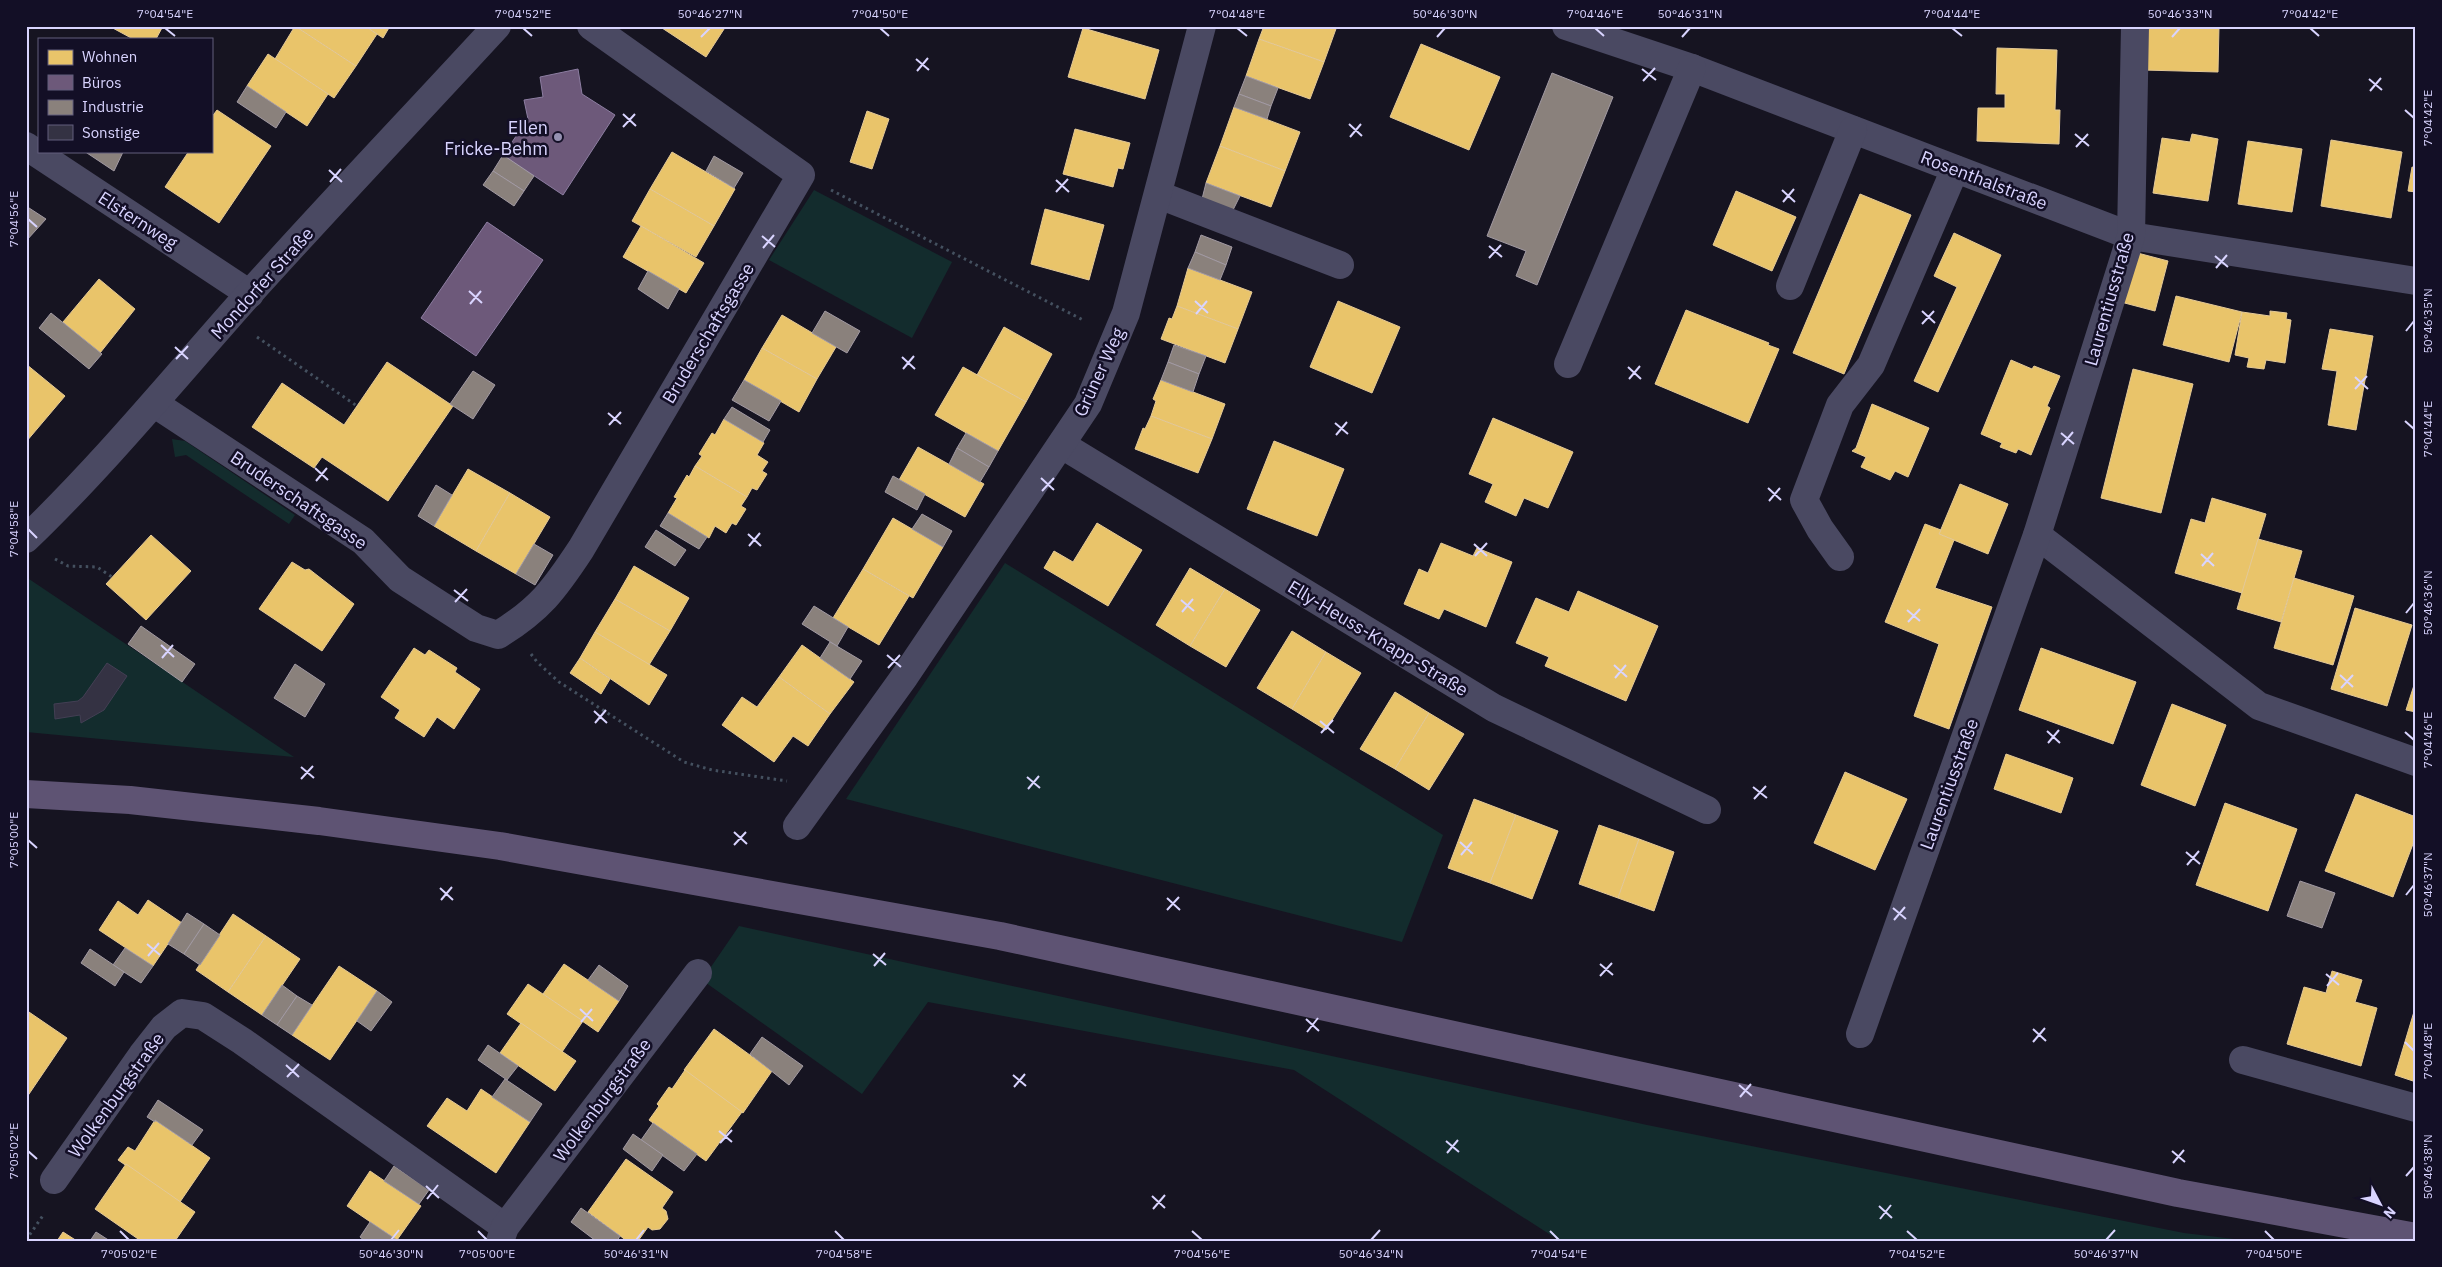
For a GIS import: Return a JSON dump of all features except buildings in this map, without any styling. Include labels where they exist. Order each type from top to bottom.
[{"type":"main road","points":[[26,794],[130,800],[309,820],[500,846],[1000,936],[2159,1189],[2416,1237]]},
{"type":"street","name":"Mondorfer Straße","points":[[28,538],[156,404],[250,294],[497,26]]},
{"type":"street","points":[[592,26],[801,175]]},
{"type":"street","name":"Grüner Weg","points":[[826,787],[906,676],[1088,404],[1126,313],[1202,26]]},
{"type":"street","name":"Rosenthalstraße","points":[[1566,26],[1692,68],[2131,236],[2416,281]]},
{"type":"street","name":"Laurentiusstraße","points":[[1860,1034],[2038,535],[2131,236],[2135,26]]},
{"type":"street","points":[[1568,364],[1692,68]]},
{"type":"street","points":[[1790,286],[1852,130]]},
{"type":"street","name":"Elsternweg","points":[[26,146],[250,294]]},
{"type":"street","points":[[1840,557],[1820,529],[1804,500],[1840,405],[1871,365],[1954,169]]},
{"type":"street","name":"Bruderschaftsgasse","points":[[156,404],[363,541],[400,579],[476,628],[498,636],[540,605],[576,556],[801,175]]},
{"type":"street","points":[[1159,194],[1340,265]]},
{"type":"street","name":"Elly-Heuss-Knapp-Straße","points":[[1062,445],[1494,708],[1707,810]]},
{"type":"street","points":[[2038,535],[2259,706],[2416,762]]},
{"type":"street","points":[[796,826],[826,787]]},
{"type":"street","name":"Wolkenburgstraße","points":[[54,1180],[142,1055],[164,1027],[182,1013],[203,1016],[242,1040],[503,1234],[698,973]]},
{"type":"street","points":[[2243,1060],[2416,1108]]},
{"type":"path","points":[[801,175],[976,263],[1116,338]]},
{"type":"path","points":[[231,316],[276,352],[357,406]]},
{"type":"path","points":[[28,538],[58,562],[68,566],[97,567],[112,576]]},
{"type":"path","points":[[515,625],[537,662],[559,682],[684,762],[712,770],[826,787]]},
{"type":"green space","points":[[814,190],[952,262],[912,338],[769,260]]},
{"type":"green space","points":[[172,439],[185,441],[295,515],[289,524],[186,455],[175,457]]},
{"type":"green space","points":[[1005,563],[1443,835],[1402,942],[846,799]]},
{"type":"green space","points":[[29,579],[294,757],[26,732],[26,581]]},
{"type":"green space","points":[[739,926],[1647,1125],[2184,1233],[2251,1241],[1560,1241],[1294,1070],[928,1002],[862,1094],[702,980]]},
{"type":"place","name":"Ellen Fricke-Behm","points":[[558,137]]}]
